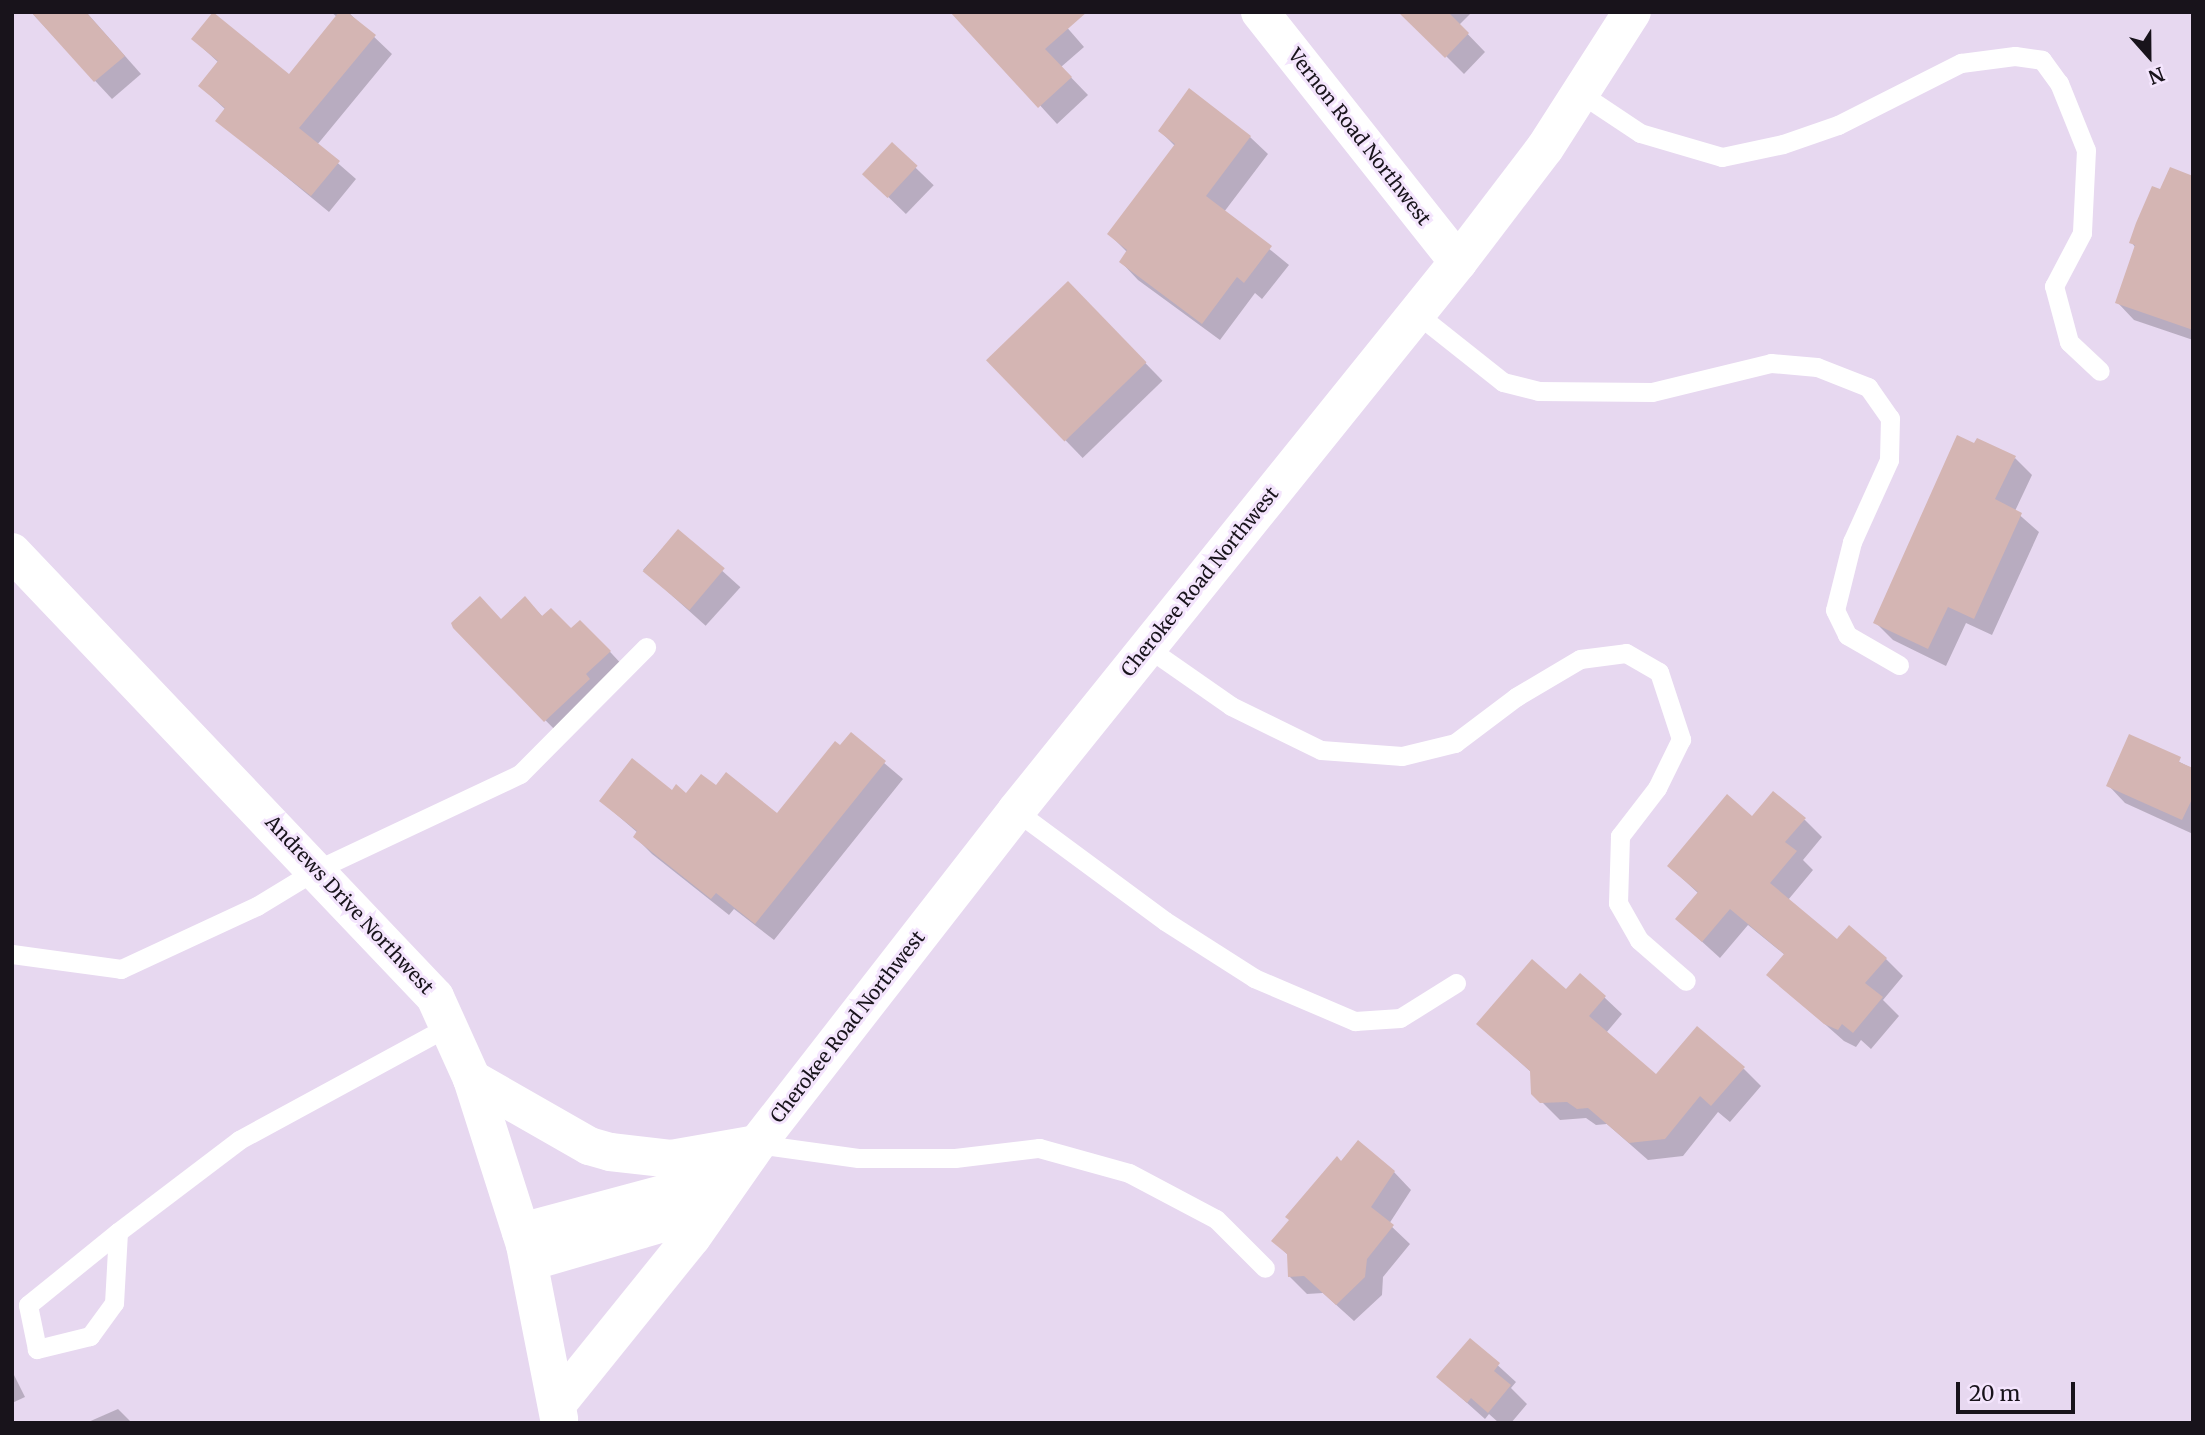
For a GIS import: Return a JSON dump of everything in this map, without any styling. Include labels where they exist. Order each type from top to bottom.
[{"type":"street","name":"Vernon Road Northwest","points":[[1260,12],[1458,262]]},
{"type":"street","name":"Cherokee Road Northwest","points":[[559,1413],[757,1144],[1016,811],[1458,262],[1545,148],[1632,12]]},
{"type":"street","name":"Andrews Drive Northwest","points":[[12,552],[435,997],[472,1079],[525,1247],[559,1413]]},
{"type":"street","points":[[472,1079],[553,1127],[610,1152],[671,1159],[757,1144]]},
{"type":"street","points":[[525,1247],[734,1175]]},
{"type":"street","points":[[525,1247],[711,1209]]},
{"type":"lane","points":[[1580,93],[1640,133],[1722,157],[1783,144],[1838,125],[1961,63],[2015,55],[2042,60],[2059,83],[2086,150],[2082,233],[2054,286],[2069,342],[2100,371]]},
{"type":"lane","points":[[1416,313],[1503,382],[1538,391],[1652,391],[1771,363],[1817,367],[1868,387],[1890,418],[1889,460],[1853,542],[1835,610],[1847,635],[1899,665]]},
{"type":"lane","points":[[12,954],[121,968],[257,906],[316,870],[520,774],[646,646]]},
{"type":"lane","points":[[1148,648],[1231,706],[1321,750],[1402,756],[1455,743],[1516,697],[1580,659],[1626,653],[1658,672],[1681,739],[1657,788],[1620,836],[1618,903],[1639,940],[1686,981]]},
{"type":"lane","points":[[1016,811],[1165,921],[1254,978],[1355,1021],[1400,1018],[1456,984]]},
{"type":"lane","points":[[118,1231],[114,1303],[90,1336],[37,1349],[28,1305],[118,1231],[239,1140],[449,1026]]},
{"type":"lane","points":[[757,1144],[858,1158],[955,1158],[1039,1148],[1129,1173],[1195,1207],[1216,1219],[1265,1268]]},
{"type":"building","points":[[31,12],[86,12],[125,56],[94,82]]},
{"type":"building","points":[[213,12],[289,74],[339,12],[347,12],[376,35],[299,128],[340,161],[311,196],[215,121],[225,108],[198,86],[218,61],[191,39]]},
{"type":"building","points":[[950,12],[1087,12],[1045,49],[1072,77],[1038,108]]},
{"type":"building","points":[[1398,12],[1448,12],[1469,33],[1445,58]]},
{"type":"building","points":[[1189,88],[1251,136],[1206,196],[1272,246],[1244,283],[1237,277],[1202,324],[1119,262],[1127,250],[1107,234],[1175,144],[1158,131]]},
{"type":"building","points":[[892,142],[918,166],[888,198],[862,174]]},
{"type":"building","points":[[2170,167],[2193,176],[2193,330],[2115,303],[2135,245],[2129,243],[2136,223],[2152,186],[2160,189]]},
{"type":"building","points":[[1068,281],[1146,362],[1064,441],[986,360]]},
{"type":"building","points":[[1957,435],[1974,443],[1977,438],[2016,456],[1995,499],[2022,513],[1974,619],[1948,607],[1928,649],[1873,623]]},
{"type":"building","points":[[678,529],[725,568],[689,610],[643,571]]},
{"type":"building","points":[[480,596],[501,619],[525,596],[542,616],[551,608],[571,628],[580,620],[611,651],[586,674],[590,679],[544,722],[453,628],[451,623]]},
{"type":"building","points":[[851,732],[886,761],[755,924],[716,893],[711,899],[633,837],[637,831],[599,801],[632,758],[672,790],[676,784],[686,793],[701,774],[716,785],[726,772],[777,813],[835,741],[840,745]]},
{"type":"building","points":[[2129,734],[2181,757],[2179,762],[2193,768],[2193,797],[2182,820],[2106,786]]},
{"type":"building","points":[[1773,791],[1806,818],[1785,842],[1797,851],[1770,883],[1837,939],[1849,925],[1887,958],[1865,983],[1883,997],[1853,1033],[1842,1024],[1838,1030],[1824,1024],[1766,975],[1784,954],[1730,909],[1702,942],[1675,919],[1698,892],[1667,866],[1727,794],[1752,816]]},
{"type":"building","points":[[1532,959],[1566,989],[1580,973],[1606,996],[1589,1016],[1656,1074],[1697,1026],[1745,1067],[1711,1106],[1700,1096],[1665,1139],[1629,1143],[1588,1108],[1577,1109],[1567,1102],[1540,1103],[1531,1094],[1530,1071],[1476,1024]]},
{"type":"building","points":[[1358,1140],[1395,1171],[1371,1207],[1394,1225],[1367,1259],[1365,1277],[1336,1305],[1304,1276],[1288,1277],[1287,1254],[1271,1241],[1289,1220],[1285,1217],[1337,1156],[1341,1161]]},
{"type":"building","points":[[1470,1338],[1500,1363],[1494,1371],[1511,1385],[1488,1413],[1471,1398],[1467,1403],[1436,1377]]}]
